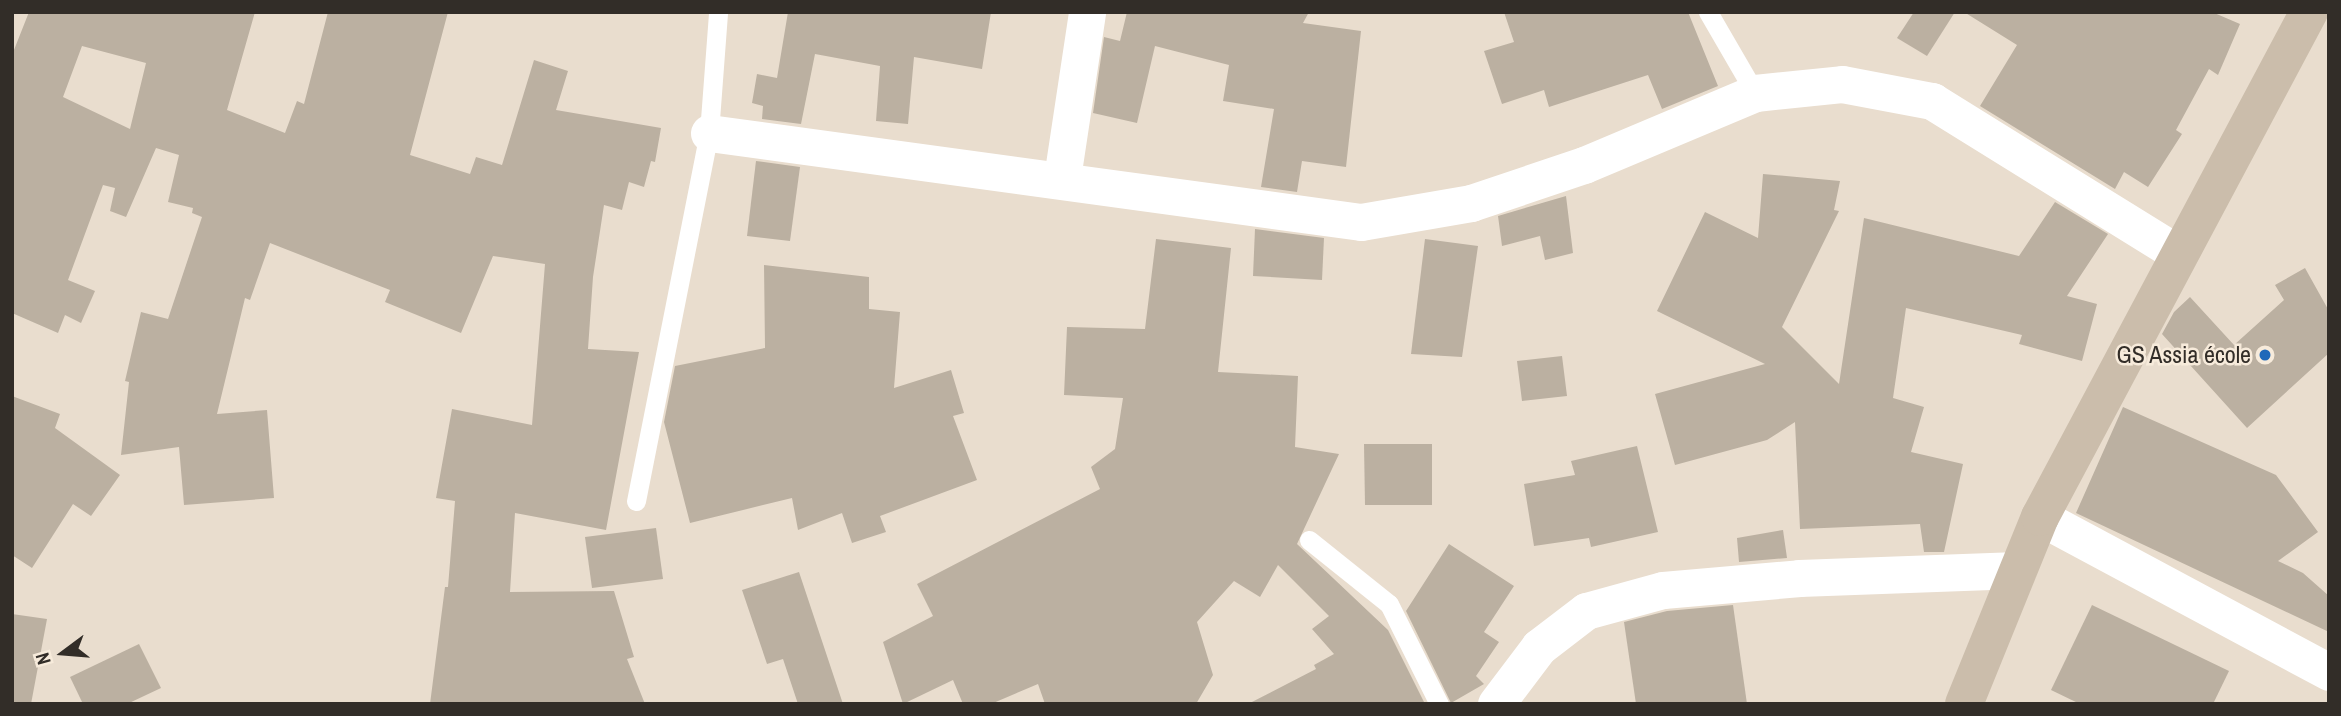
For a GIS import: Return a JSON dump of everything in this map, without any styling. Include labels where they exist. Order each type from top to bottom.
[{"type":"street","points":[[1062,178],[1087,12]]},
{"type":"street","points":[[1964,704],[2040,517],[2309,12]]},
{"type":"street","points":[[709,133],[1062,178],[1361,222],[1471,203],[1584,164],[1755,93],[1842,84],[1932,101],[2179,254]]},
{"type":"street","points":[[2040,517],[2329,672]]},
{"type":"street","points":[[1496,704],[1539,647],[1586,611],[1663,590],[1799,578],[2018,570]]},
{"type":"lane","points":[[636,501],[709,133],[718,12]]},
{"type":"lane","points":[[1708,12],[1755,93]]},
{"type":"lane","points":[[1310,540],[1389,604],[1439,704]]},
{"type":"building","points":[[29,12],[255,12],[227,110],[285,133],[297,101],[304,104],[328,12],[448,12],[410,155],[470,174],[476,157],[502,165],[534,60],[568,71],[556,110],[661,128],[655,162],[651,161],[644,187],[629,182],[622,210],[604,205],[593,277],[588,349],[639,352],[606,530],[515,513],[510,592],[614,591],[634,657],[627,659],[645,704],[430,704],[445,587],[448,587],[455,501],[436,498],[452,409],[532,425],[545,264],[493,256],[461,333],[385,302],[390,290],[270,243],[250,300],[245,298],[217,414],[267,410],[274,498],[184,505],[179,447],[121,455],[129,382],[125,381],[141,312],[168,319],[202,217],[192,213],[193,208],[168,202],[179,155],[156,148],[126,217],[110,211],[115,188],[103,185],[68,280],[95,291],[81,323],[65,315],[58,333],[12,313],[12,55]],"holes":[[[82,46],[146,63],[130,129],[63,97]]]},
{"type":"building","points":[[788,12],[991,12],[982,69],[914,57],[908,124],[876,121],[880,66],[815,54],[801,124],[762,119],[763,106],[752,103],[757,74],[777,78]]},
{"type":"building","points":[[1127,12],[1309,12],[1303,23],[1361,31],[1346,167],[1302,161],[1297,192],[1261,187],[1274,109],[1223,101],[1229,65],[1155,46],[1137,123],[1093,113],[1104,37],[1120,41]]},
{"type":"building","points":[[1504,12],[1688,12],[1718,86],[1662,109],[1648,75],[1549,107],[1544,90],[1502,104],[1484,51],[1514,42]]},
{"type":"building","points":[[1914,12],[1955,12],[1927,56],[1897,38]]},
{"type":"building","points":[[1964,12],[2212,12],[2240,24],[2218,75],[2209,69],[2176,130],[2182,134],[2148,187],[2124,172],[2115,189],[1980,106],[2017,45]]},
{"type":"building","points":[[756,161],[800,167],[790,241],[747,236]]},
{"type":"building","points":[[1763,174],[1840,181],[1834,210],[1839,211],[1782,327],[1839,384],[1864,218],[2019,256],[2055,202],[2108,234],[2067,296],[2097,304],[2082,361],[2019,344],[2022,335],[1906,308],[1893,398],[1924,407],[1911,452],[1963,464],[1944,552],[1924,552],[1920,524],[1800,529],[1795,422],[1767,440],[1675,465],[1655,394],[1765,364],[1657,311],[1705,212],[1758,238]]},
{"type":"building","points":[[1566,196],[1573,253],[1545,260],[1540,236],[1502,246],[1498,216]]},
{"type":"building","points":[[1255,229],[1324,238],[1322,280],[1253,276]]},
{"type":"building","points":[[1156,239],[1231,248],[1218,372],[1298,376],[1295,447],[1339,454],[1297,544],[1388,630],[1425,704],[1248,704],[1316,669],[1314,665],[1334,654],[1312,629],[1329,616],[1278,565],[1260,597],[1234,581],[1197,622],[1213,675],[1196,704],[1045,704],[1038,684],[991,704],[963,704],[953,680],[903,704],[883,642],[933,616],[917,584],[1100,489],[1091,467],[1115,449],[1123,398],[1064,395],[1067,327],[1145,329]]},
{"type":"building","points":[[1425,239],[1478,246],[1462,357],[1411,354]]},
{"type":"building","points":[[764,265],[869,277],[869,309],[900,312],[894,388],[951,370],[964,413],[953,416],[977,480],[880,516],[886,532],[852,543],[842,513],[798,530],[792,498],[690,523],[664,422],[675,366],[765,348]]},
{"type":"building","points":[[2305,268],[2329,311],[2329,353],[2247,428],[2162,334],[2174,312],[2190,297],[2234,345],[2284,300],[2275,285]]},
{"type":"building","points":[[1562,356],[1567,396],[1522,401],[1517,361]]},
{"type":"building","points":[[12,396],[60,414],[55,428],[120,475],[91,516],[73,504],[32,568],[12,555]]},
{"type":"building","points":[[2123,407],[2276,475],[2318,532],[2278,561],[2303,573],[2329,596],[2329,632],[2076,513]]},
{"type":"building","points":[[1364,444],[1432,444],[1432,505],[1365,505]]},
{"type":"building","points":[[1637,446],[1658,532],[1591,547],[1589,538],[1534,546],[1524,484],[1575,475],[1571,461]]},
{"type":"building","points":[[656,528],[663,579],[592,588],[585,537]]},
{"type":"building","points":[[1783,530],[1787,558],[1739,562],[1737,538]]},
{"type":"building","points":[[1449,544],[1514,586],[1484,632],[1499,642],[1476,676],[1484,684],[1451,703],[1406,611]]},
{"type":"building","points":[[799,572],[843,704],[798,704],[783,659],[767,664],[742,590]]},
{"type":"building","points":[[1733,605],[1747,704],[1636,704],[1624,622],[1667,611]]},
{"type":"building","points":[[2092,605],[2229,671],[2213,704],[2080,704],[2051,690]]},
{"type":"building","points":[[12,614],[47,619],[31,704],[12,704]]},
{"type":"building","points":[[139,644],[161,688],[127,704],[83,704],[70,677]]},
{"type":"place","name":"GS Assia école","points":[[2265,355]]}]
